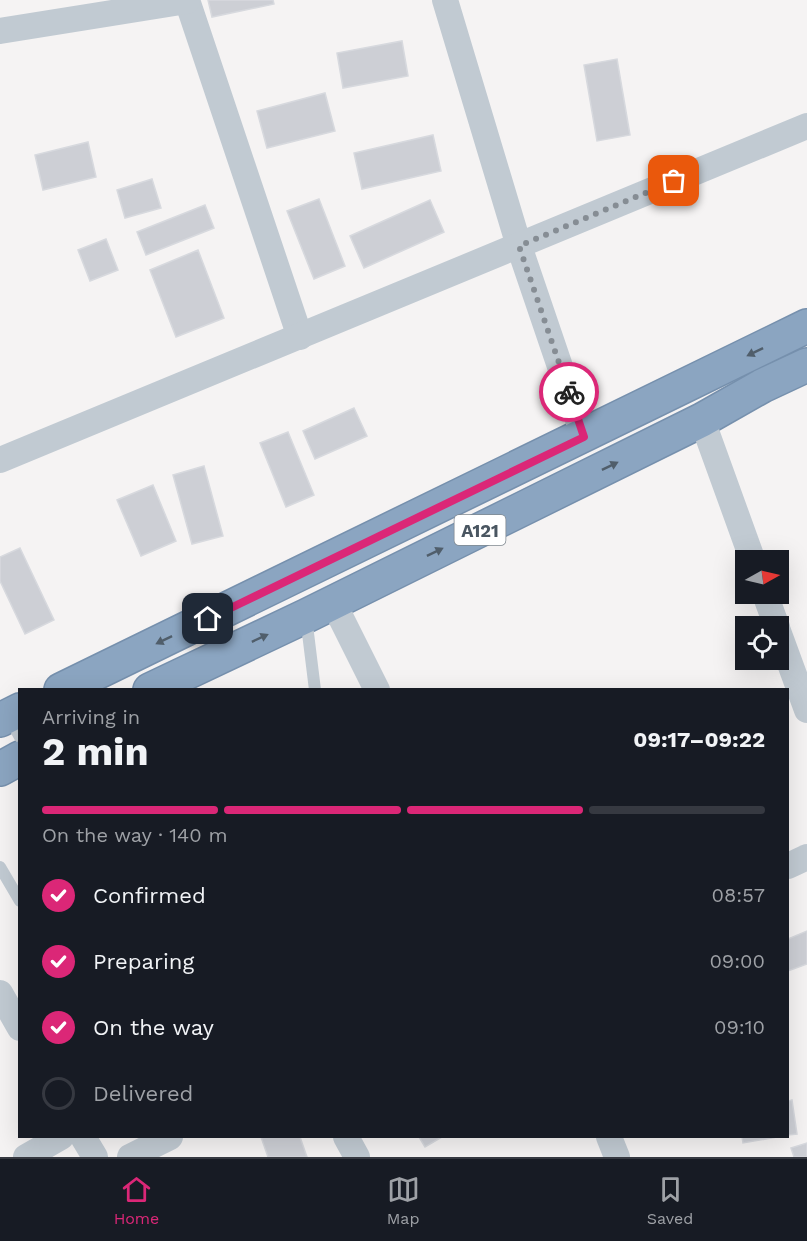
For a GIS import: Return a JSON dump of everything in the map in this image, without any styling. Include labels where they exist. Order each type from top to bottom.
[{"type":"highway","name":"A121","points":[[65,688],[584,437],[807,326]]},
{"type":"highway","name":"A121","points":[[154,688],[320,609],[702,420],[762,386],[807,365]]},
{"type":"highway","points":[[0,769],[18,759]]},
{"type":"street","points":[[0,31],[187,0],[300,337]]},
{"type":"street","points":[[445,0],[519,246],[584,437]]},
{"type":"street","points":[[0,460],[807,126]]},
{"type":"street","points":[[702,420],[749,550]]},
{"type":"street","points":[[320,609],[376,688]]},
{"type":"street","points":[[789,661],[807,710]]},
{"type":"street","points":[[789,865],[807,856]]},
{"type":"street","points":[[0,993],[18,1024]]},
{"type":"street","points":[[26,1157],[59,1138]]},
{"type":"street","points":[[84,1138],[95,1157]]},
{"type":"street","points":[[130,1157],[168,1138]]},
{"type":"street","points":[[347,1138],[357,1157]]},
{"type":"street","points":[[609,1138],[616,1157]]},
{"type":"lane","points":[[315,688],[320,609]]},
{"type":"lane","points":[[0,867],[18,898]]},
{"type":"building","points":[[208,0],[273,0],[274,4],[212,17]]},
{"type":"building","points":[[402,41],[408,76],[343,88],[337,53]]},
{"type":"building","points":[[617,59],[630,135],[597,141],[584,65]]},
{"type":"building","points":[[325,93],[335,131],[267,148],[257,111]]},
{"type":"building","points":[[433,135],[441,171],[362,189],[354,153]]},
{"type":"building","points":[[88,142],[96,177],[43,190],[35,155]]},
{"type":"building","points":[[152,179],[161,208],[125,218],[117,190]]},
{"type":"building","points":[[319,199],[345,266],[314,279],[287,211]]},
{"type":"building","points":[[430,200],[444,232],[364,268],[350,236]]},
{"type":"building","points":[[205,205],[214,228],[146,255],[137,232]]},
{"type":"building","points":[[106,239],[118,270],[90,281],[78,250]]},
{"type":"building","points":[[198,250],[224,318],[176,337],[150,270]]},
{"type":"building","points":[[354,408],[367,436],[315,459],[303,431]]},
{"type":"building","points":[[288,432],[314,495],[286,507],[260,443]]},
{"type":"building","points":[[204,466],[223,536],[192,544],[173,475]]},
{"type":"building","points":[[153,485],[176,541],[141,556],[117,500]]},
{"type":"building","points":[[20,548],[54,620],[25,634],[0,581],[0,557]]},
{"type":"building","points":[[807,931],[807,964],[789,971],[789,939]]},
{"type":"building","points":[[792,1100],[797,1134],[789,1135],[789,1101]]},
{"type":"building","points":[[261,1138],[300,1138],[307,1157],[268,1157]]},
{"type":"building","points":[[420,1138],[440,1138],[425,1147]]},
{"type":"building","points":[[742,1138],[771,1138],[743,1143]]},
{"type":"building","points":[[807,1143],[807,1157],[794,1157],[791,1148]]},
{"type":"way so far","points":[[569,392],[519,246],[674,181]]},
{"type":"route","points":[[208,619],[584,437],[569,392]]}]
